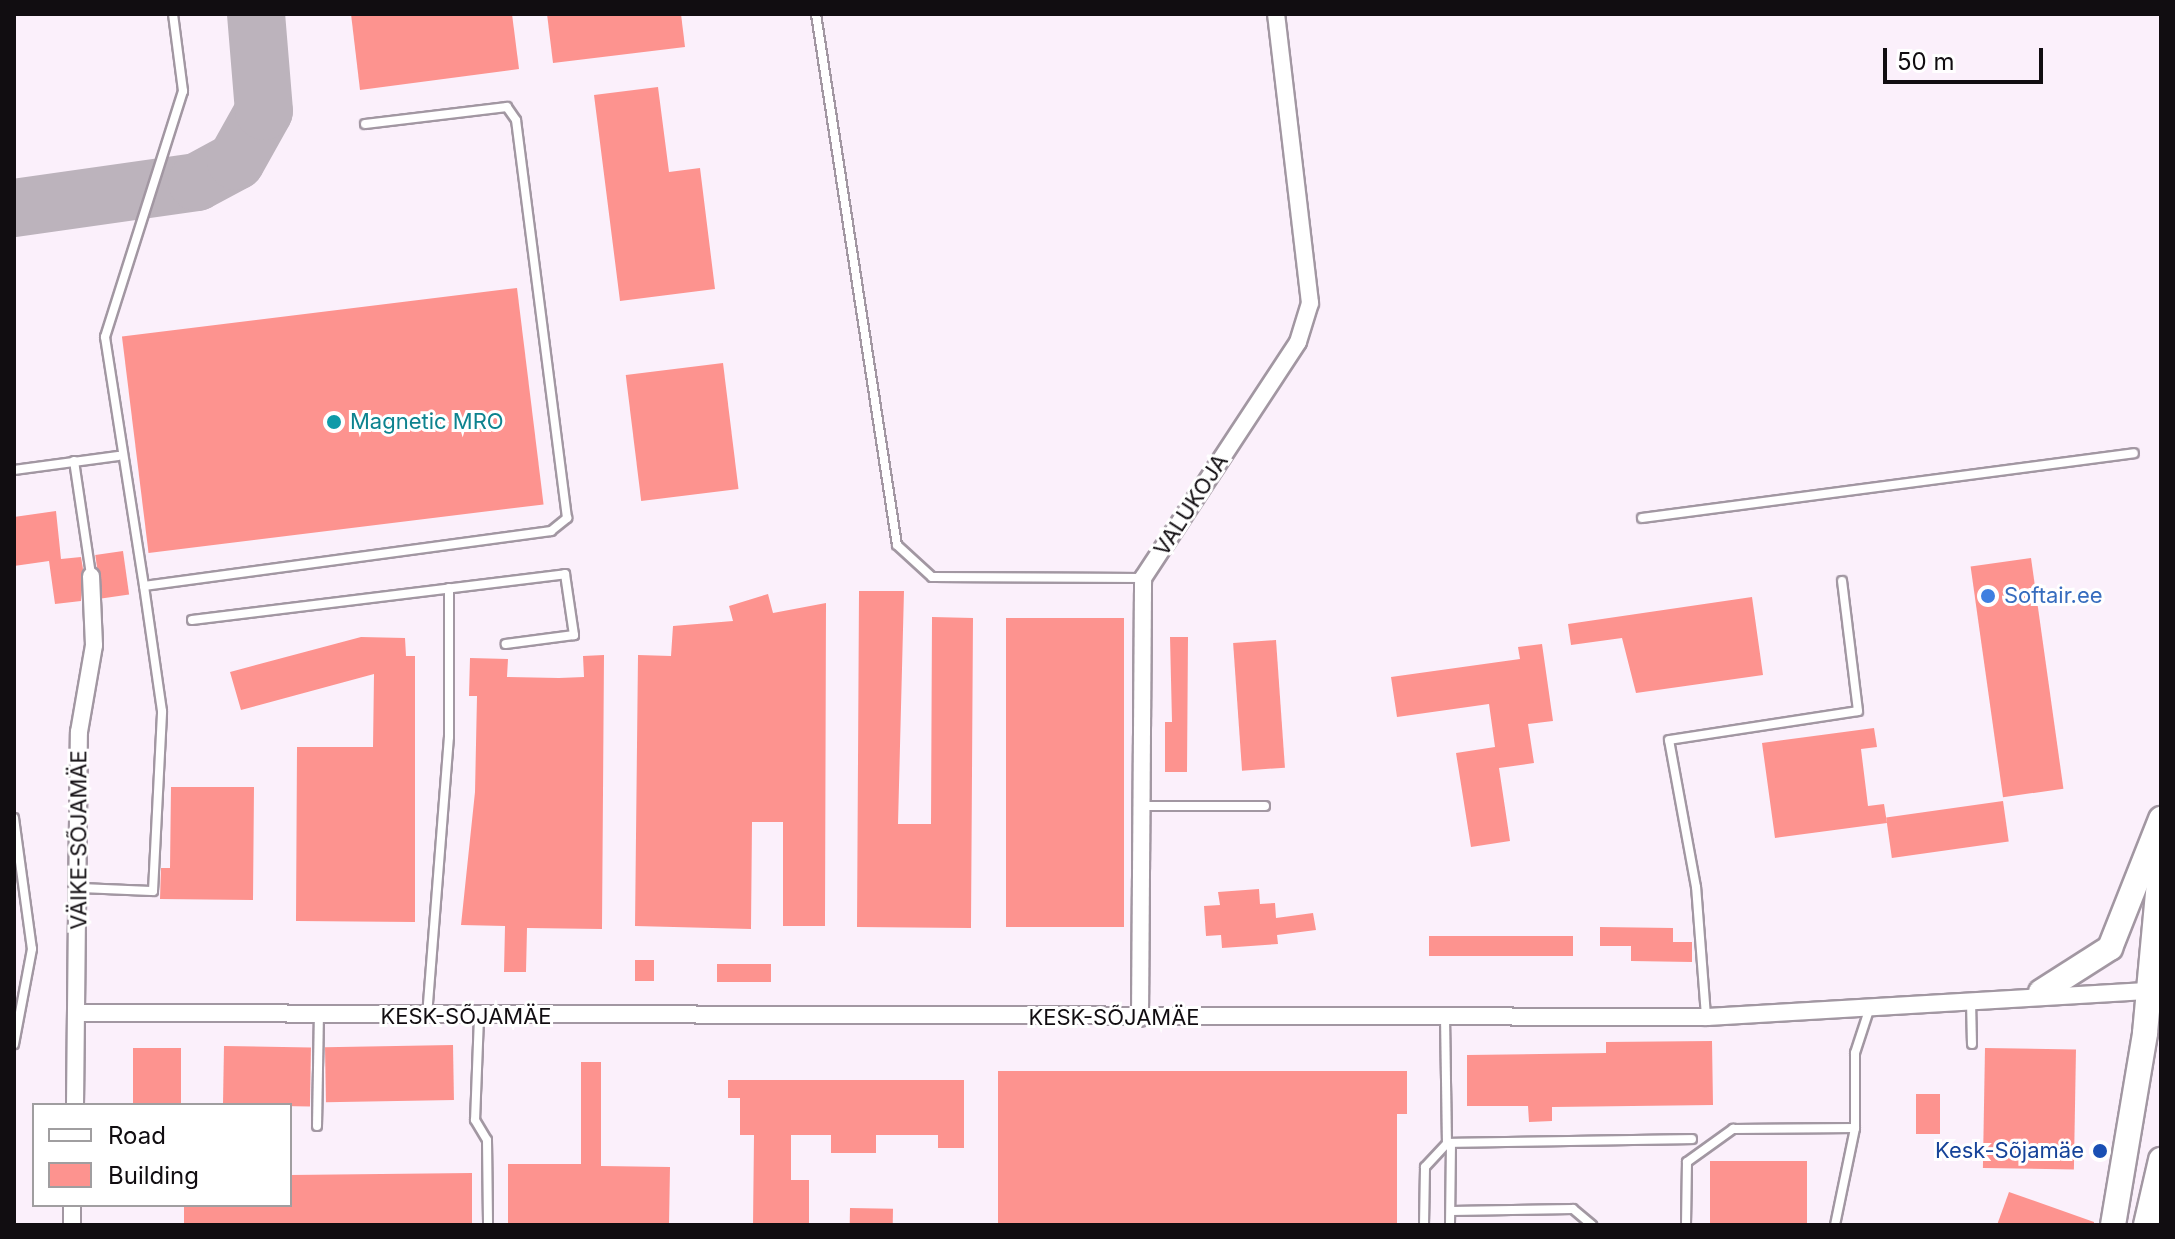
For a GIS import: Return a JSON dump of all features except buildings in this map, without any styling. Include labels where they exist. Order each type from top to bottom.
[{"type":"main road","points":[[2041,992],[2110,948],[2161,819]]},
{"type":"main road","points":[[2113,1225],[2155,990],[2161,861]]},
{"type":"main road","points":[[2146,1225],[2161,1160]]},
{"type":"street","name":"VALUKOJA","points":[[1140,1018],[1143,578],[1298,342],[1310,303],[1276,14]]},
{"type":"street","name":"VÄIKE-SÕJAMÄE","points":[[75,1103],[79,732],[96,622],[91,576]]},
{"type":"street","name":"KESK-SÕJAMÄE","points":[[78,1013],[427,1017],[1707,1017],[2041,992],[2155,990]]},
{"type":"lane","points":[[79,888],[153,891],[162,711],[144,586],[118,456],[105,337],[183,91],[173,14]]},
{"type":"lane","points":[[816,14],[897,545],[932,577],[1143,578]]},
{"type":"lane","points":[[144,586],[551,531],[567,518],[516,120],[507,107],[365,124]]},
{"type":"lane","points":[[1642,518],[2134,453]]},
{"type":"lane","points":[[14,470],[118,456]]},
{"type":"lane","points":[[74,461],[91,576]]},
{"type":"lane","points":[[192,620],[565,574],[574,635],[506,644]]},
{"type":"lane","points":[[1707,1017],[1696,887],[1669,740],[1858,711],[1842,581]]},
{"type":"lane","points":[[427,1017],[449,737],[449,588]]},
{"type":"lane","points":[[1142,806],[1265,806]]},
{"type":"lane","points":[[14,818],[32,949],[14,1044]]},
{"type":"lane","points":[[1971,997],[1972,1044]]},
{"type":"lane","points":[[1835,1225],[1855,1128],[1855,1053],[1870,1006]]},
{"type":"lane","points":[[317,1126],[319,1015]]},
{"type":"lane","points":[[479,1017],[475,1120],[487,1140],[488,1225]]},
{"type":"lane","points":[[1445,1017],[1450,1225]]},
{"type":"lane","points":[[1686,1225],[1687,1162],[1733,1129],[1855,1128]]},
{"type":"lane","points":[[1424,1225],[1425,1167],[1449,1143],[1692,1139]]},
{"type":"lane","points":[[1451,1211],[1573,1209],[1592,1225]]},
{"type":"taxiway","points":[[14,208],[197,182],[236,161],[264,111],[256,14]]},
{"type":"place","name":"Magnetic MRO","points":[[334,422]]},
{"type":"place","name":"Softair.ee","points":[[1988,596]]},
{"type":"place","name":"Kesk-Sõjamäe","points":[[2100,1151]]}]
